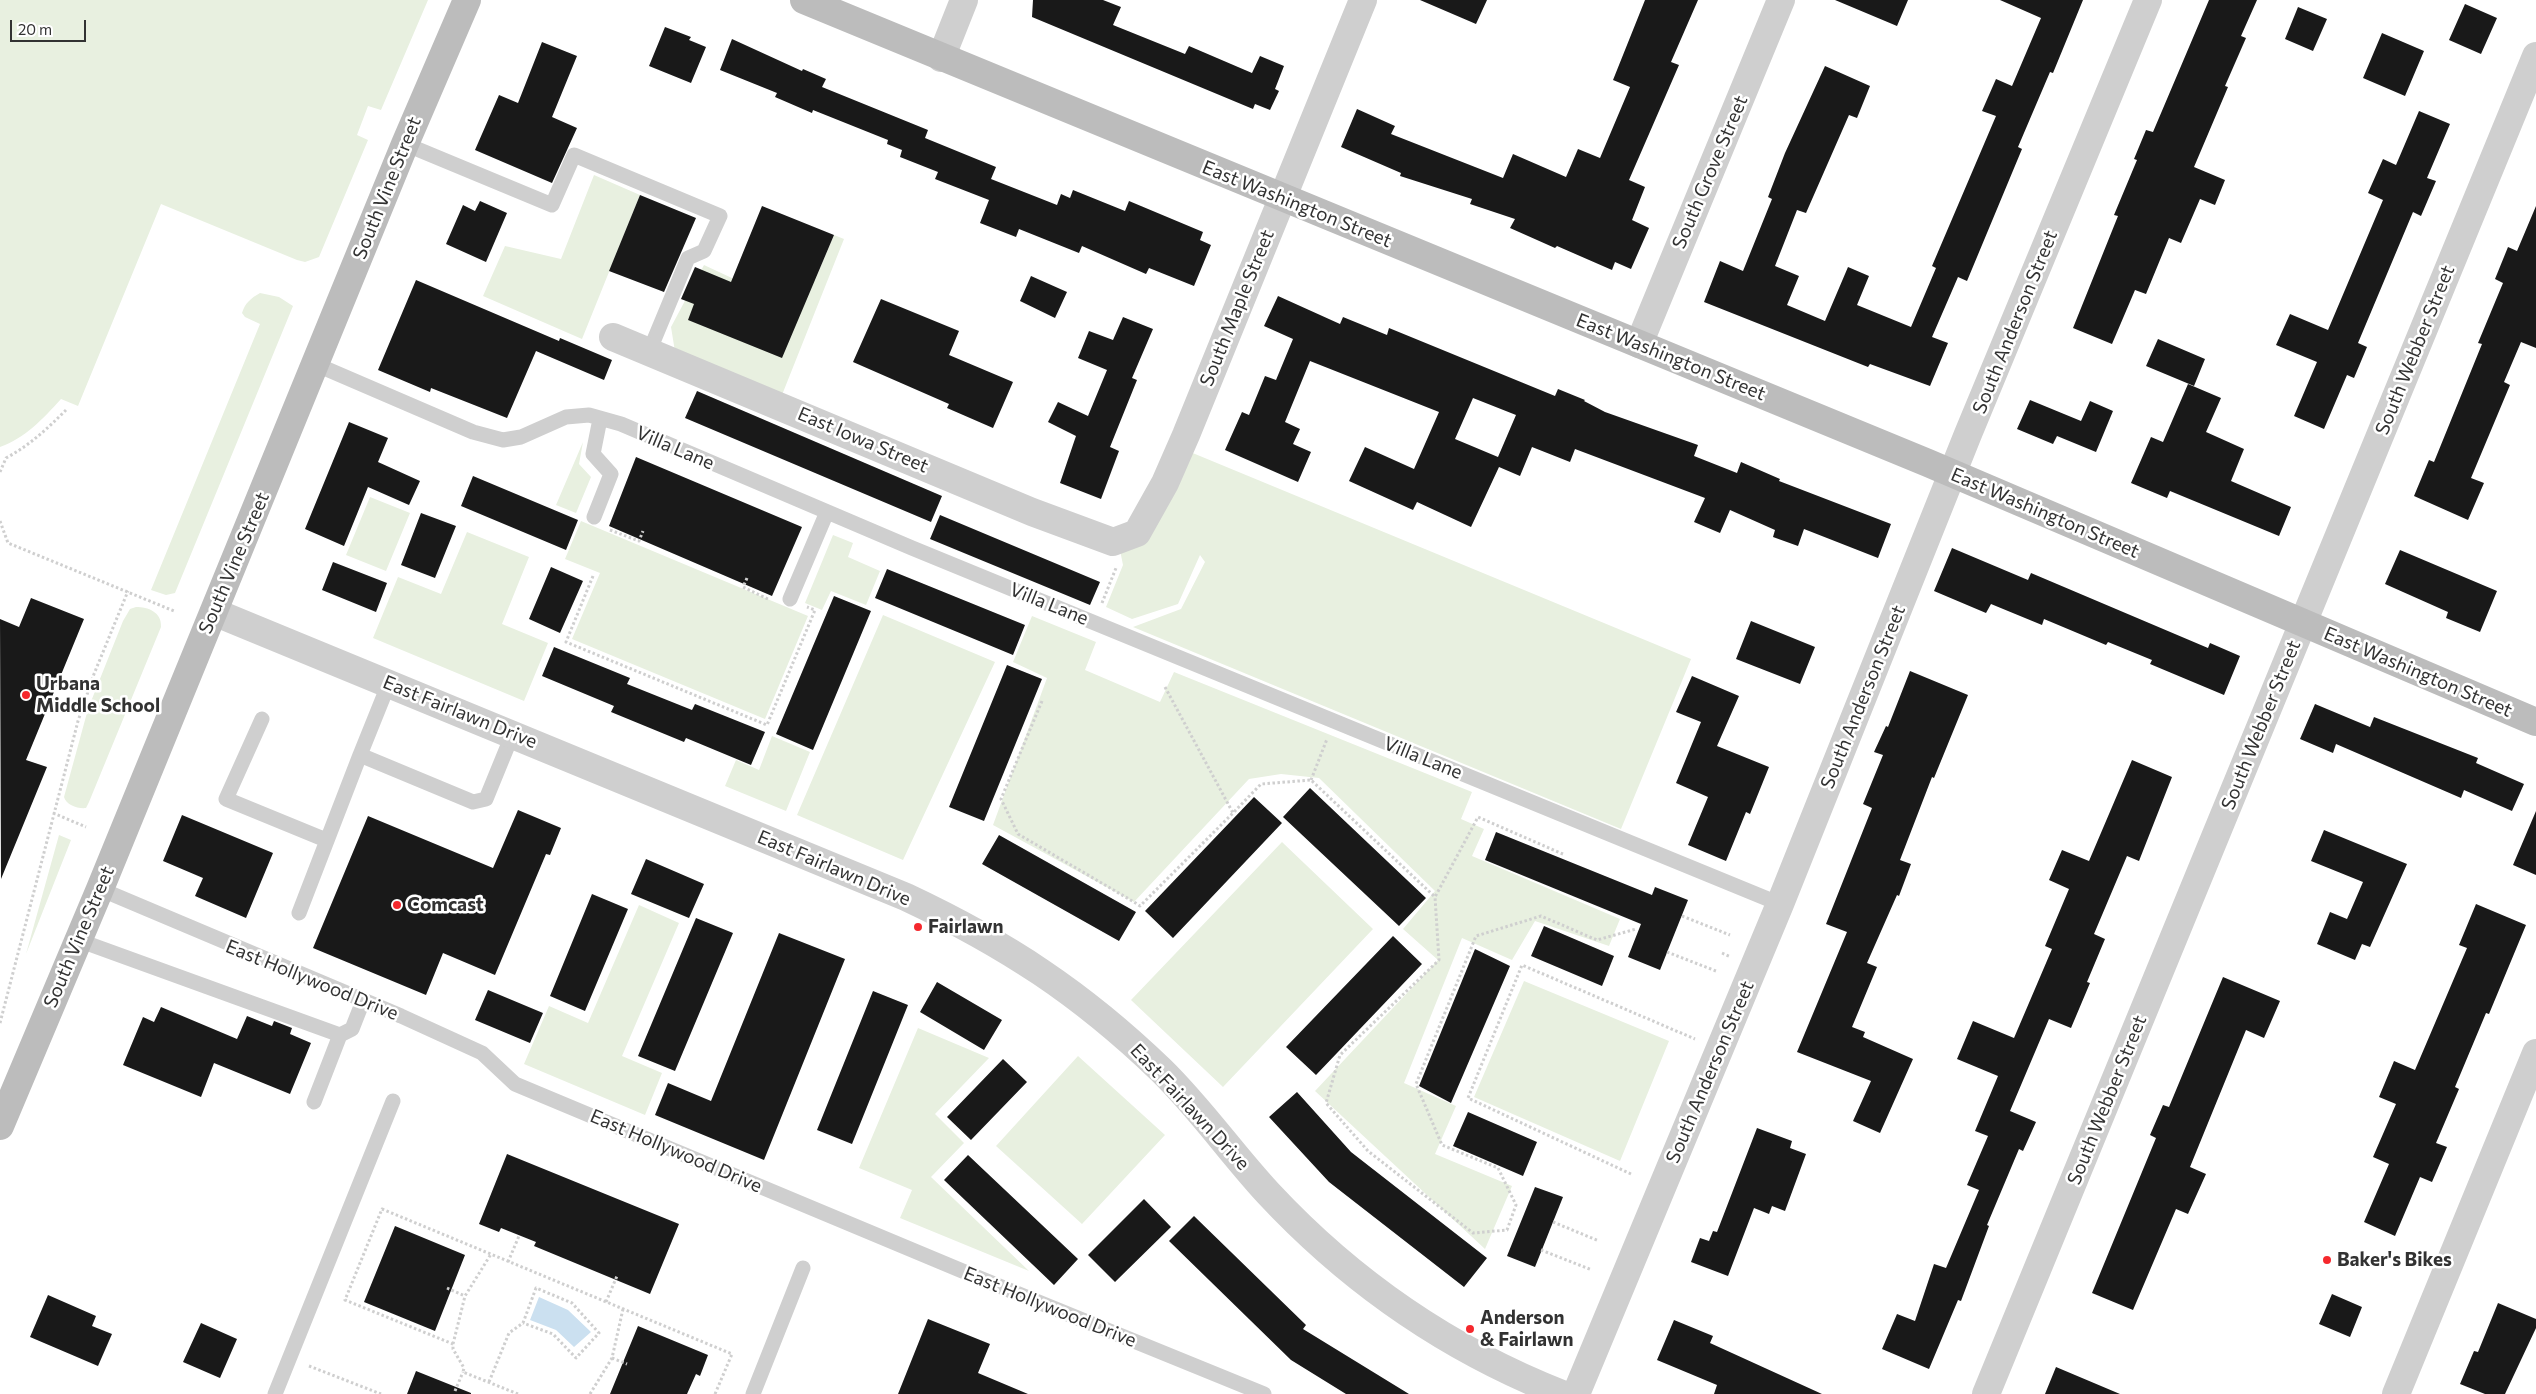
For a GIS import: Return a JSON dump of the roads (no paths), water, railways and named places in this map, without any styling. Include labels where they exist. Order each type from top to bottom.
[{"type":"main road","name":"South Vine Street","points":[[0,1126],[100,889],[405,144],[467,0]]},
{"type":"main road","name":"East Washington Street","points":[[804,0],[1953,474],[2536,722]]},
{"type":"street","points":[[941,58],[964,0]]},
{"type":"street","name":"South Maple Street","points":[[1114,542],[1137,533],[1165,483],[1362,0]]},
{"type":"street","name":"South Grove Street","points":[[1639,344],[1781,0]]},
{"type":"street","name":"South Anderson Street","points":[[1576,1394],[1780,904],[1953,474],[2148,0]]},
{"type":"street","name":"South Webber Street","points":[[1986,1394],[2536,56]]},
{"type":"street","name":"East Iowa Street","points":[[613,337],[1032,512],[1114,542]]},
{"type":"street","name":"East Fairlawn Drive","points":[[214,612],[513,733],[906,898],[958,922],[1020,956],[1061,984],[1105,1019],[1162,1071],[1215,1129],[1266,1192],[1316,1243],[1353,1274],[1415,1318],[1482,1358],[1562,1394]]},
{"type":"street","points":[[2396,1394],[2536,1053]]},
{"type":"lane","points":[[405,144],[552,206],[574,155],[720,216],[704,251],[688,258],[649,352]]},
{"type":"lane","name":"Villa Lane","points":[[315,364],[473,432],[503,440],[521,437],[566,417],[589,415],[621,424],[827,512],[1334,722],[1780,904]]},
{"type":"lane","points":[[594,517],[611,474],[593,454],[600,419]]},
{"type":"lane","points":[[790,599],[827,512]]},
{"type":"lane","points":[[299,913],[389,683]]},
{"type":"lane","points":[[262,719],[226,799],[326,840]]},
{"type":"lane","points":[[360,755],[473,802],[486,799],[513,733]]},
{"type":"lane","name":"East Hollywood Drive","points":[[100,889],[482,1053],[515,1084],[972,1275],[1264,1394]]},
{"type":"lane","points":[[78,940],[340,1035]]},
{"type":"lane","points":[[314,1102],[340,1035],[352,1029],[364,1001]]},
{"type":"lane","points":[[275,1394],[393,1101]]},
{"type":"lane","points":[[753,1394],[803,1268]]},
{"type":"water","points":[[539,1297],[568,1310],[591,1332],[574,1347],[556,1330],[530,1320]]},
{"type":"place","name":"Urbana Middle School","points":[[26,695]]},
{"type":"place","name":"Comcast","points":[[397,905]]},
{"type":"place","name":"Fairlawn","points":[[918,927]]},
{"type":"place","name":"Baker's Bikes","points":[[2327,1260]]},
{"type":"place","name":"Anderson & Fairlawn","points":[[1470,1329]]}]
